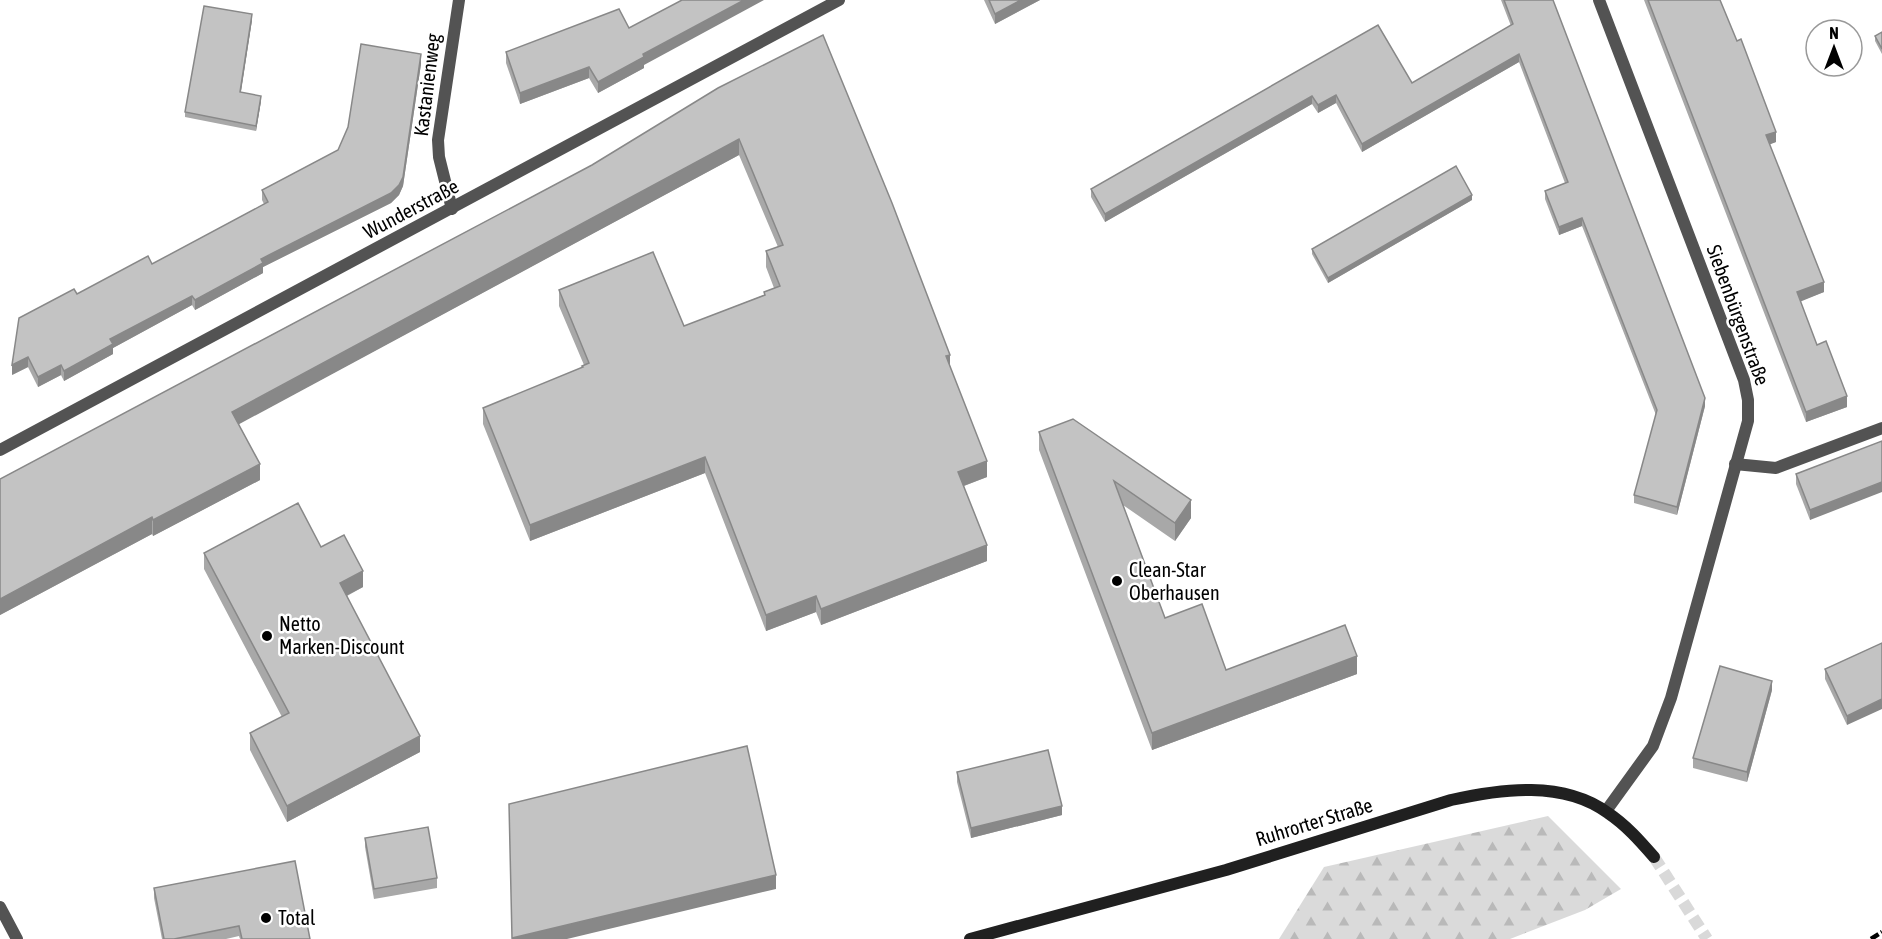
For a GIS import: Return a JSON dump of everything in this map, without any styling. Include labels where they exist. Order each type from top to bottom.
[{"type":"main road","name":"Ruhrorter Straße","points":[[970,939],[1226,870],[1451,800],[1478,794],[1533,790],[1573,795],[1606,811],[1630,831],[1654,857]]},
{"type":"street","name":"Kastanienweg","points":[[452,209],[439,157],[438,140],[459,0]]},
{"type":"street","name":"Wunderstraße","points":[[0,450],[839,0]]},
{"type":"street","name":"Siebenbürgenstraße","points":[[1599,0],[1744,380],[1748,400],[1748,421],[1671,698],[1653,746],[1606,811]]},
{"type":"street","points":[[1735,464],[1776,468],[1882,429]]},
{"type":"street","points":[[0,907],[17,939]]},
{"type":"green space","points":[[1548,816],[1621,889],[1585,910],[1510,939],[1279,939],[1324,867]]},
{"type":"building","points":[[682,0],[744,0],[643,54],[644,57],[598,82],[589,67],[520,93],[506,52],[619,9],[629,28]]},
{"type":"building","points":[[989,0],[1021,0],[995,14]]},
{"type":"building","points":[[1504,0],[1553,0],[1705,398],[1677,507],[1634,495],[1657,410],[1582,218],[1559,227],[1545,191],[1568,182],[1519,54],[1362,144],[1336,95],[1318,105],[1312,96],[1105,214],[1091,189],[1378,25],[1412,83],[1513,24]]},
{"type":"building","points":[[1648,0],[1720,0],[1737,41],[1741,39],[1776,132],[1766,135],[1824,282],[1797,292],[1817,345],[1826,341],[1847,396],[1806,412]]},
{"type":"building","points":[[204,6],[252,14],[240,92],[261,96],[256,126],[185,112]]},
{"type":"building","points":[[1882,32],[1882,49],[1875,36]]},
{"type":"building","points":[[823,35],[892,203],[950,355],[946,356],[987,461],[958,472],[987,545],[821,609],[816,596],[766,615],[705,457],[530,525],[483,408],[589,363],[559,290],[653,252],[684,326],[765,295],[764,292],[780,286],[766,251],[783,245],[739,139],[232,412],[260,464],[153,520],[152,517],[0,599],[0,479],[592,165],[718,88]]},
{"type":"building","points":[[361,44],[421,54],[403,177],[391,193],[261,259],[263,263],[195,300],[192,296],[110,339],[113,344],[64,371],[61,365],[38,377],[28,357],[12,365],[19,318],[74,289],[77,294],[148,256],[152,264],[268,202],[262,190],[338,150],[348,127]]},
{"type":"building","points":[[1456,166],[1472,195],[1328,278],[1312,249]]},
{"type":"building","name":"Clean-Star Oberhausen","points":[[1073,419],[1191,500],[1175,523],[1114,481],[1165,618],[1202,604],[1226,670],[1345,625],[1357,656],[1152,733],[1039,432]]},
{"type":"building","points":[[1882,441],[1882,482],[1810,510],[1796,474]]},
{"type":"building","points":[[298,503],[321,547],[344,535],[363,571],[340,583],[420,736],[287,806],[250,733],[289,713],[204,553]]},
{"type":"building","points":[[1882,643],[1882,699],[1847,716],[1825,669]]},
{"type":"building","points":[[1720,666],[1772,681],[1747,772],[1693,758]]},
{"type":"building","points":[[747,746],[776,875],[512,938],[509,804]]},
{"type":"building","points":[[1048,750],[1062,806],[971,828],[957,772]]},
{"type":"building","points":[[428,827],[437,878],[374,889],[365,838]]},
{"type":"building","points":[[295,861],[310,939],[242,939],[239,926],[164,939],[154,888]]},
{"type":"tunnel","points":[[1654,857],[1707,939]]},
{"type":"railway","points":[[1871,939],[1882,932]]},
{"type":"place","name":"Clean-Star Oberhausen","points":[[1117,581]]},
{"type":"place","name":"Netto Marken-Discount","points":[[267,636]]},
{"type":"place","name":"Total","points":[[266,918]]}]
